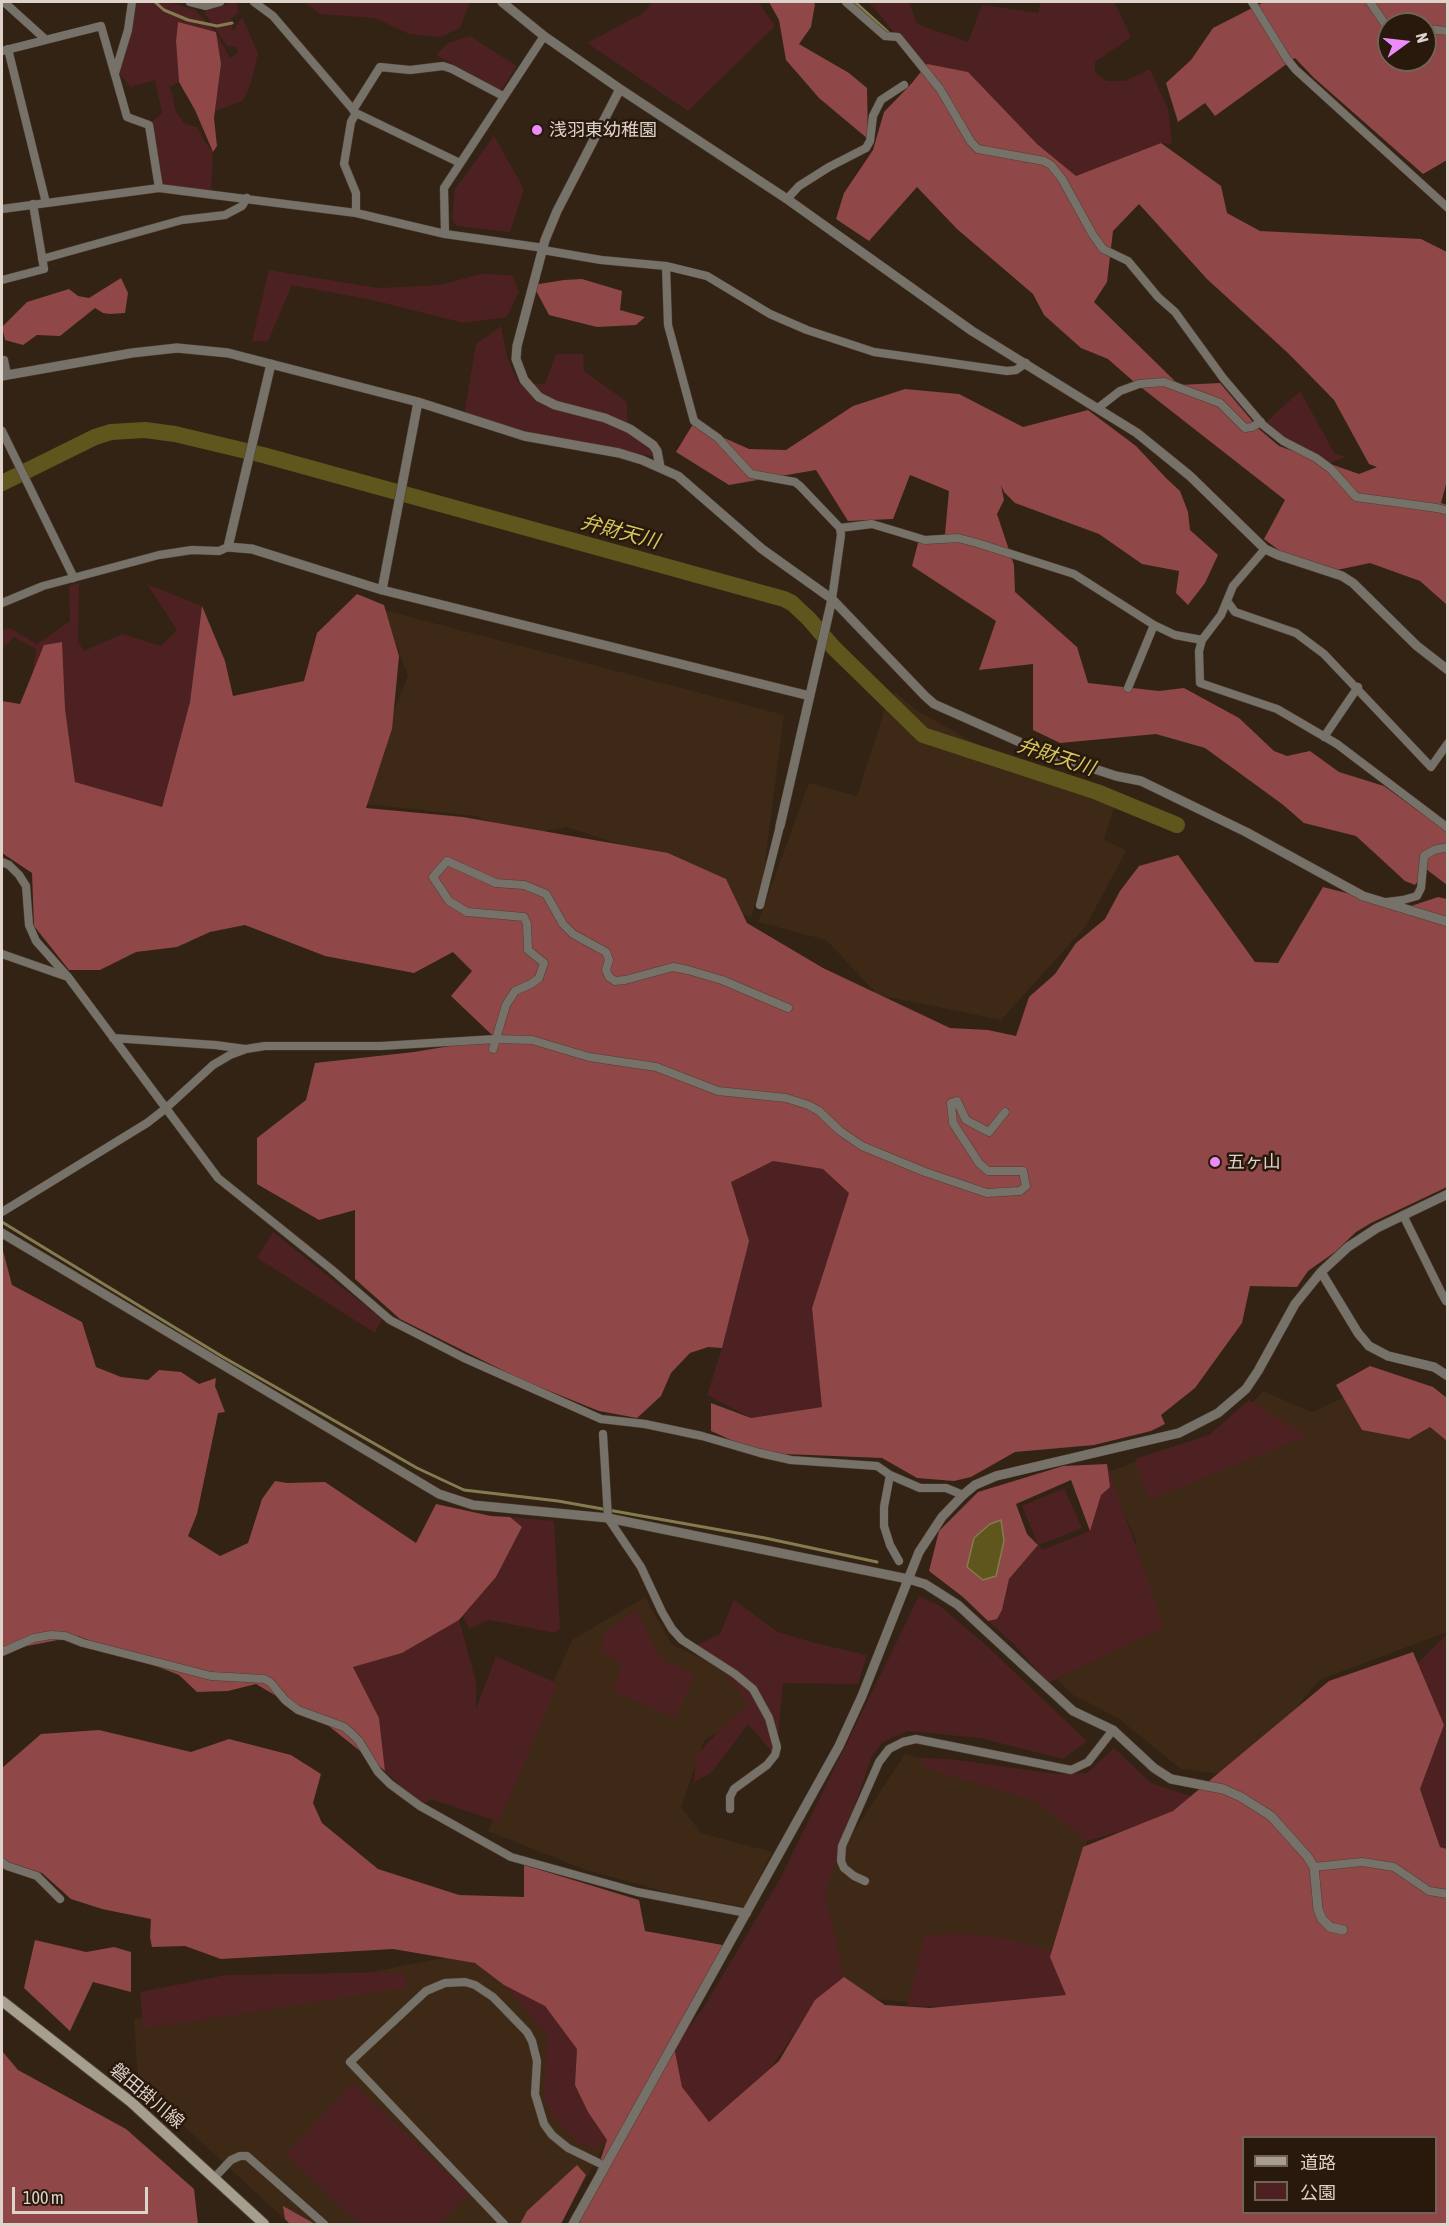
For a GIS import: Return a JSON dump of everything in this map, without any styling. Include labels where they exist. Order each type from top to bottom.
[{"type":"main road","name":"磐田掛川線","points":[[2,2001],[131,2102],[264,2224]]},
{"type":"street","points":[[4,2],[45,39]]},
{"type":"street","points":[[115,74],[128,30],[132,2]]},
{"type":"street","points":[[190,2],[206,6],[220,2]]},
{"type":"street","points":[[254,2],[273,16],[355,112],[460,163]]},
{"type":"street","points":[[502,2],[544,36],[787,199],[972,331],[1137,432],[1172,460],[1266,549],[1342,576],[1353,583],[1417,646],[1448,670]]},
{"type":"street","points":[[846,2],[885,36],[898,37],[940,89],[971,142],[978,149],[1044,161],[1051,165],[1062,179],[1103,249],[1128,261],[1158,297],[1175,312],[1223,378],[1261,422],[1283,441],[1316,458],[1330,469],[1356,497],[1437,508],[1448,512]]},
{"type":"street","points":[[1252,2],[1296,70],[1448,208]]},
{"type":"street","points":[[46,203],[5,50],[101,26],[127,117],[149,125],[159,188]]},
{"type":"street","points":[[445,234],[444,188],[544,36]]},
{"type":"street","points":[[356,213],[356,193],[344,164],[351,122],[380,67],[410,70],[443,66],[503,96]]},
{"type":"street","points":[[787,199],[799,186],[866,148],[870,141],[873,116],[881,100],[904,86]]},
{"type":"street","points":[[620,89],[557,211],[516,345],[516,359],[524,380],[539,397],[605,418],[644,438],[657,451],[660,467]]},
{"type":"street","points":[[2,209],[159,188],[356,213],[445,234],[544,249],[601,261],[666,266],[707,276],[770,314],[807,330],[866,350],[1007,371],[1016,370],[1026,363]]},
{"type":"street","points":[[42,259],[182,220],[225,214],[242,206],[247,198]]},
{"type":"street","points":[[2,280],[44,269],[33,204]]},
{"type":"street","points":[[666,266],[668,325],[693,421],[718,438],[751,474],[795,482],[840,528],[832,599],[760,905]]},
{"type":"street","points":[[2,360],[4,360],[4,375],[132,353],[177,348],[228,353],[418,402],[524,436],[619,453],[660,467],[693,487],[762,549],[832,599],[934,704],[1024,744],[1116,776],[1141,781],[1246,832],[1363,896],[1448,922]]},
{"type":"street","points":[[228,547],[271,364]]},
{"type":"street","points":[[1098,408],[1120,391],[1139,384],[1164,382],[1220,402],[1245,428],[1252,428],[1261,422]]},
{"type":"street","points":[[382,590],[418,402]]},
{"type":"street","points":[[2,431],[74,578]]},
{"type":"street","points":[[840,528],[872,524],[926,540],[958,538],[977,543],[1074,574],[1154,625],[1174,635],[1202,640]]},
{"type":"street","points":[[2,603],[43,586],[172,552],[219,551],[228,547],[252,549],[382,590],[810,696]]},
{"type":"street","points":[[1266,549],[1233,586],[1221,615],[1202,640],[1199,651],[1200,683],[1277,709],[1337,744],[1448,828]]},
{"type":"street","points":[[1227,601],[1235,612],[1296,633],[1324,654],[1358,687],[1431,767],[1448,743]]},
{"type":"street","points":[[1128,688],[1154,625]]},
{"type":"street","points":[[1324,737],[1358,687]]},
{"type":"street","points":[[1384,902],[1417,896],[1421,888],[1424,856],[1434,850],[1448,847]]},
{"type":"street","points":[[493,1049],[506,1005],[515,990],[539,978],[544,963],[528,950],[527,924],[524,918],[467,912],[449,901],[433,878],[447,861],[496,883],[524,885],[546,894],[563,924],[581,939],[606,952],[609,960],[606,970],[609,978],[615,981],[672,968],[688,970],[722,980],[788,1008]]},
{"type":"street","points":[[2,862],[20,875],[26,886],[29,926],[36,941],[68,977],[218,1178],[390,1320],[464,1358],[601,1419],[645,1424],[702,1436],[791,1460],[877,1466],[890,1475],[920,1488],[946,1488],[963,1495]]},
{"type":"street","points":[[2,954],[68,977]]},
{"type":"street","points":[[113,1038],[246,1049],[265,1046],[381,1046],[496,1039],[532,1040],[589,1057],[656,1067],[718,1091],[786,1098],[808,1105],[819,1111],[840,1131],[862,1146],[925,1172],[987,1193],[1020,1191],[1026,1186],[1023,1170],[988,1171],[979,1163],[953,1123],[951,1103],[957,1101],[966,1120],[989,1132],[1005,1112]]},
{"type":"street","points":[[2,1212],[106,1150],[165,1109],[213,1065],[246,1049]]},
{"type":"street","points":[[573,2224],[838,1746],[862,1696],[919,1552],[942,1517],[975,1485],[996,1476],[1179,1433],[1218,1413],[1246,1389],[1295,1304],[1322,1272],[1348,1247],[1403,1215],[1448,1194]]},
{"type":"street","points":[[1403,1215],[1448,1300]]},
{"type":"street","points":[[2,1233],[439,1494],[472,1505],[608,1518],[925,1584],[958,1605],[1073,1712],[1113,1730],[1154,1768],[1171,1779],[1223,1789],[1241,1797],[1271,1816],[1314,1867],[1318,1909],[1322,1919],[1330,1927],[1343,1930]]},
{"type":"street","points":[[1322,1272],[1358,1333],[1369,1346],[1388,1356],[1434,1367],[1448,1376]]},
{"type":"street","points":[[603,1434],[608,1518],[641,1567],[660,1610],[682,1640],[735,1674],[753,1689],[770,1718],[777,1748],[775,1755],[767,1765],[734,1789],[730,1797],[730,1809]]},
{"type":"street","points":[[890,1475],[884,1507],[884,1526],[890,1545],[899,1561]]},
{"type":"street","points":[[2,1652],[34,1638],[51,1635],[65,1636],[83,1643],[211,1676],[264,1679],[270,1682],[297,1710],[344,1727],[359,1741],[383,1777],[420,1806],[511,1857],[637,1892],[747,1913]]},
{"type":"street","points":[[866,1881],[854,1876],[844,1868],[841,1861],[842,1846],[879,1762],[889,1749],[916,1739],[1071,1770],[1088,1762],[1113,1730]]},
{"type":"street","points":[[2,1862],[7,1866],[37,1876],[60,1899]]},
{"type":"street","points":[[1314,1867],[1362,1862],[1394,1868],[1429,1891],[1448,1894]]},
{"type":"street","points":[[504,2224],[350,2062],[426,1991],[445,1983],[465,1982],[475,1985],[494,1997],[527,2032],[531,2041],[537,2061],[535,2094],[544,2124],[552,2135],[568,2148],[605,2166]]},
{"type":"street","points":[[215,2177],[231,2160],[247,2156],[324,2224]]},
{"type":"shaded area","points":[[769,2],[813,2],[815,4],[811,27],[799,44],[849,73],[867,88],[868,139],[819,98],[786,60],[779,20]]},
{"type":"shaded area","points":[[1261,2],[1447,2],[1447,160],[1423,174],[1313,77],[1295,58],[1215,116],[1205,103],[1178,122],[1166,83],[1191,60],[1213,28]]},
{"type":"shaded area","points":[[178,22],[216,32],[221,64],[214,118],[217,146],[213,152],[195,110],[179,82],[176,41]]},
{"type":"shaded area","points":[[927,64],[968,72],[1037,144],[1076,176],[1161,143],[1221,186],[1227,213],[1260,231],[1421,239],[1447,252],[1448,477],[1441,503],[1447,505],[1447,605],[1420,581],[1370,563],[1337,570],[1284,554],[1264,539],[1285,500],[1108,359],[1081,348],[1044,315],[1033,294],[957,229],[917,187],[869,241],[836,219],[844,193],[873,150],[884,112]],"holes":[[[1139,204],[1207,279],[1289,354],[1334,400],[1369,464],[1377,467],[1359,474],[1279,446],[1259,429],[1220,383],[1179,385],[1094,302],[1107,282],[1113,231]]]},
{"type":"shaded area","points":[[121,278],[128,293],[125,313],[103,313],[95,308],[60,336],[37,335],[23,345],[5,340],[2,327],[27,302],[69,289],[78,296],[89,298]]},
{"type":"shaded area","points":[[582,279],[622,291],[620,310],[645,317],[636,325],[597,327],[549,315],[533,285]]},
{"type":"shaded area","points":[[905,389],[959,394],[1023,427],[1088,410],[1136,446],[1180,491],[1188,512],[1190,530],[1218,555],[1205,583],[1188,605],[1176,593],[1179,571],[1142,564],[1099,534],[1015,503],[1004,492],[1001,485],[1004,500],[997,514],[1014,565],[1015,592],[1077,647],[1088,683],[1159,691],[1184,688],[1239,718],[1274,751],[1287,756],[1310,751],[1339,772],[1384,786],[1447,832],[1447,885],[1426,869],[1415,885],[1405,881],[1356,836],[1304,823],[1282,804],[1205,748],[1156,734],[1060,743],[1033,730],[1033,664],[979,670],[996,621],[912,566],[918,543],[945,534],[949,491],[910,475],[893,519],[848,521],[816,470],[729,485],[676,452],[693,424],[749,449],[786,450],[853,406]]},
{"type":"shaded area","points":[[357,594],[384,605],[399,656],[392,729],[366,808],[463,817],[668,853],[726,879],[747,923],[823,968],[950,1028],[988,1030],[1016,1036],[1029,997],[1055,974],[1076,943],[1105,919],[1120,891],[1139,866],[1178,855],[1255,962],[1278,963],[1323,887],[1405,908],[1438,897],[1447,899],[1447,1187],[1356,1232],[1335,1252],[1308,1271],[1297,1287],[1250,1286],[1242,1323],[1195,1388],[1161,1415],[1165,1424],[1151,1431],[1094,1445],[1015,1452],[971,1477],[954,1481],[917,1478],[882,1458],[760,1453],[711,1431],[711,1403],[751,1418],[822,1407],[812,1308],[849,1193],[823,1169],[773,1161],[731,1182],[749,1241],[722,1348],[708,1347],[690,1353],[671,1373],[661,1396],[637,1418],[599,1411],[522,1380],[400,1319],[355,1279],[355,1210],[319,1220],[257,1184],[257,1138],[306,1100],[315,1063],[414,1052],[492,1039],[497,1027],[492,1035],[451,996],[472,971],[453,952],[414,973],[325,956],[245,925],[210,932],[177,947],[136,952],[100,970],[69,970],[34,926],[32,873],[2,853],[2,701],[20,704],[44,645],[62,642],[65,709],[75,782],[162,807],[190,702],[202,606],[225,661],[233,696],[304,681],[317,633]]},
{"type":"shaded area","points":[[384,610],[784,715],[763,878],[751,917],[705,902],[688,867],[567,827],[521,836],[476,816],[357,803],[408,676]]},
{"type":"shaded area","points":[[895,692],[916,710],[971,741],[1026,767],[1119,792],[1104,839],[1126,851],[1086,926],[1001,1020],[878,995],[826,940],[758,922],[809,783],[857,796],[886,705]]},
{"type":"shaded area","points":[[2,1247],[12,1285],[82,1322],[96,1367],[121,1377],[148,1380],[159,1370],[181,1372],[199,1384],[216,1378],[215,1386],[225,1412],[218,1413],[197,1514],[188,1536],[220,1556],[248,1543],[262,1499],[275,1481],[325,1482],[416,1543],[436,1504],[491,1516],[510,1517],[522,1527],[496,1577],[459,1620],[402,1653],[353,1667],[379,1718],[385,1771],[320,1719],[305,1713],[256,1684],[228,1691],[197,1692],[179,1675],[78,1636],[2,1651]]},
{"type":"shaded area","points":[[1370,1366],[1433,1387],[1447,1398],[1447,1441],[1430,1427],[1409,1439],[1362,1430],[1336,1385]]},
{"type":"shaded area","points":[[1263,1391],[1312,1412],[1352,1394],[1447,1414],[1447,1632],[1319,1680],[1241,1776],[1181,1769],[1118,1718],[1073,1695],[1050,1672],[1063,1577],[1137,1543],[1107,1472],[1216,1434]]},
{"type":"shaded area","points":[[1107,1464],[1110,1487],[1101,1495],[1090,1531],[1071,1480],[1016,1504],[1027,1534],[1038,1545],[1009,1579],[1002,1610],[997,1619],[988,1621],[963,1597],[929,1571],[939,1531],[978,1492],[1063,1466]]},
{"type":"shaded area","points":[[1001,1520],[1004,1541],[996,1576],[983,1580],[967,1567],[974,1538],[990,1524]]},
{"type":"shaded area","points":[[645,1597],[672,1645],[734,1672],[755,1707],[704,1741],[681,1807],[701,1833],[772,1852],[745,1907],[677,1895],[586,1870],[488,1831],[572,1640]]},
{"type":"shaded area","points":[[1413,1652],[1444,1725],[1420,1789],[1440,1847],[1447,1849],[1447,2224],[579,2224],[607,2140],[588,2112],[575,2085],[577,2049],[545,2006],[504,1985],[475,1963],[393,1949],[221,1959],[185,1946],[152,1947],[151,1919],[102,1909],[71,1899],[42,1873],[8,1862],[2,1857],[2,1768],[41,1734],[99,1730],[191,1752],[229,1739],[291,1755],[321,1774],[313,1803],[322,1823],[378,1869],[459,1895],[524,1897],[524,1865],[639,1900],[645,1931],[728,1946],[672,2037],[682,2087],[709,2122],[779,2061],[815,2000],[844,1977],[885,2005],[930,2008],[1066,1995],[1050,1957],[1083,1847],[1173,1811],[1329,1681]]},
{"type":"shaded area","points":[[905,1754],[1095,1805],[1047,2018],[753,1985]]},
{"type":"shaded area","points":[[35,1940],[86,1952],[114,1947],[131,1952],[131,1992],[93,1982],[70,2031],[24,1988]]},
{"type":"shaded area","points":[[468,1953],[582,2024],[611,2134],[560,2224],[290,2224],[138,2084],[134,2019]]},
{"type":"shaded area","points":[[2,2051],[18,2070],[126,2129],[194,2189],[198,2224],[2,2224]]},
{"type":"shaded area","points":[[577,2165],[586,2175],[561,2224],[520,2224],[527,2211]]},
{"type":"shaded area","points":[[283,2206],[315,2224],[290,2224],[285,2219]]},
{"type":"green space","points":[[137,2],[169,2],[195,10],[216,32],[178,23],[176,41],[179,82],[170,87],[176,112],[185,124],[197,127],[213,152],[211,194],[159,188],[149,125],[162,113],[155,80],[131,87],[119,74]]},
{"type":"green space","points":[[236,2],[239,12],[231,19],[233,31],[242,17],[258,53],[252,80],[243,101],[215,111],[217,35],[230,58],[238,53],[237,47],[227,46],[204,12]]},
{"type":"green space","points":[[305,2],[470,2],[460,28],[441,37],[409,34],[375,18],[320,14]]},
{"type":"green space","points":[[653,2],[758,2],[775,26],[688,111],[587,43],[643,13]]},
{"type":"green space","points":[[869,2],[909,2],[917,24],[968,42],[982,5],[1038,13],[1041,2],[1114,2],[1131,37],[1095,62],[1095,73],[1107,81],[1125,81],[1150,69],[1168,109],[1172,144],[1161,143],[1076,176],[1037,144],[924,69]]},
{"type":"green space","points":[[470,36],[517,66],[501,90],[436,55],[448,43]]},
{"type":"green space","points":[[494,136],[524,189],[510,232],[456,226],[452,218],[455,189]]},
{"type":"green space","points":[[269,270],[378,288],[440,285],[481,274],[512,275],[519,291],[507,317],[464,323],[372,300],[292,285],[268,341],[252,341]]},
{"type":"green space","points":[[501,326],[507,357],[519,384],[545,384],[556,354],[583,354],[584,371],[627,402],[627,421],[653,445],[658,457],[517,433],[464,416],[476,344]]},
{"type":"green space","points":[[1300,391],[1335,454],[1346,457],[1325,465],[1263,425]]},
{"type":"green space","points":[[79,583],[78,642],[84,651],[122,634],[161,646],[177,630],[147,584],[202,606],[190,702],[162,807],[75,782],[66,717],[27,717],[36,649],[14,637],[2,649],[2,629],[10,628],[37,644],[70,621],[69,586]]},
{"type":"green space","points":[[773,1161],[823,1169],[850,1193],[812,1308],[823,1407],[751,1418],[707,1395],[722,1348],[725,1179]]},
{"type":"green space","points":[[273,1232],[382,1319],[375,1333],[257,1258]]},
{"type":"green space","points":[[1249,1400],[1307,1436],[1149,1500],[1135,1459],[1209,1435]]},
{"type":"green space","points":[[1107,1464],[1164,1627],[1048,1683],[1015,1645],[988,1621],[997,1619],[1002,1610],[1009,1579],[1038,1545],[1022,1506],[1064,1488],[1082,1528],[1039,1545],[1042,1550],[1090,1531]]},
{"type":"green space","points":[[510,1517],[554,1521],[560,1628],[555,1633],[489,1620],[469,1629],[463,1616],[496,1577],[522,1528]]},
{"type":"green space","points":[[919,1596],[939,1605],[987,1646],[1087,1741],[1063,1759],[980,1738],[907,1731],[882,1743],[872,1756],[825,1892],[844,1977],[807,2014],[771,2068],[709,2122],[679,2094],[670,2050],[702,2010],[780,1879]]},
{"type":"green space","points":[[734,1600],[778,1632],[867,1655],[858,1684],[783,1683],[775,1755],[748,1724],[711,1773],[694,1782],[696,1756],[723,1726],[749,1704],[721,1667],[693,1647],[720,1634]]},
{"type":"green space","points":[[636,1610],[661,1659],[695,1675],[675,1718],[613,1691],[622,1664],[600,1651],[605,1633]]},
{"type":"green space","points":[[459,1620],[476,1682],[476,1709],[496,1656],[558,1684],[499,1822],[431,1799],[420,1806],[385,1771],[379,1718],[353,1666],[402,1653]]},
{"type":"green space","points":[[1447,1634],[1447,1849],[1440,1847],[1420,1789],[1444,1725],[1418,1663]]},
{"type":"green space","points":[[1114,1748],[1151,1783],[1191,1796],[1165,1818],[1087,1841],[1037,1802],[928,1769],[919,1758],[950,1759],[1057,1774],[1087,1773]]},
{"type":"green space","points":[[961,1933],[1011,1939],[1052,1951],[1066,1995],[942,2007],[907,2006],[924,1936]]},
{"type":"green space","points":[[404,1972],[407,1988],[143,2029],[140,1992],[226,1975]]},
{"type":"green space","points":[[504,1985],[545,2006],[577,2049],[575,2085],[588,2112],[607,2140],[594,2150],[576,2141],[552,2116],[544,2099],[547,2035]]},
{"type":"green space","points":[[353,2083],[469,2194],[440,2224],[359,2224],[286,2154]]},
{"type":"waterway","points":[[155,2],[164,10],[188,20],[217,26],[232,23]]},
{"type":"waterway","points":[[855,2],[888,32]]},
{"type":"waterway","name":"弁財天川","points":[[2,483],[95,437],[111,432],[145,430],[175,434],[263,455],[784,599],[792,603],[809,619],[833,647],[923,735],[1097,792],[1177,825]]},
{"type":"waterway","points":[[2,1222],[223,1357],[417,1468],[464,1490],[558,1501],[765,1538],[877,1562]]},
{"type":"place","name":"浅羽東幼稚園","points":[[537,130]]},
{"type":"place","name":"五ヶ山","points":[[1215,1162]]}]
